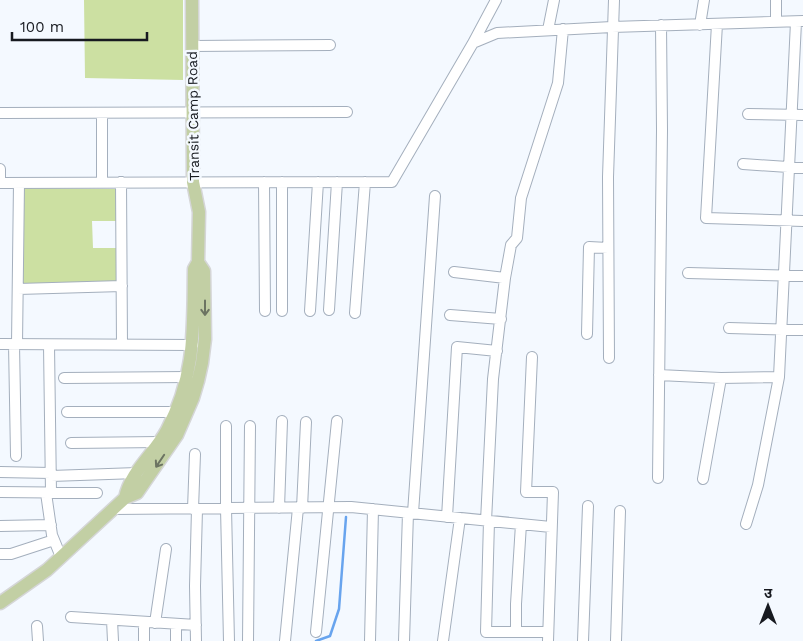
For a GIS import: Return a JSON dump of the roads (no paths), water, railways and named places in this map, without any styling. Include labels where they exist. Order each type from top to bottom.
[{"type":"main road","name":"Transit Camp Road","points":[[0,603],[47,570],[126,498],[137,493],[177,435],[196,389],[194,269],[198,262],[199,212],[193,182],[192,0]]},
{"type":"main road","name":"Transit Camp Road","points":[[126,498],[127,487],[166,433],[176,412],[196,350]]},
{"type":"street","points":[[0,169],[0,183],[392,182],[474,43],[496,0]]},
{"type":"street","points":[[548,30],[554,0]]},
{"type":"street","points":[[609,358],[608,177],[614,0]]},
{"type":"street","points":[[700,25],[704,0]]},
{"type":"street","points":[[776,0],[776,22]]},
{"type":"street","points":[[474,43],[497,33],[612,27],[799,22],[789,168],[780,377],[758,485],[746,524]]},
{"type":"street","points":[[717,24],[706,218],[803,221]]},
{"type":"street","points":[[658,478],[662,130],[661,26]]},
{"type":"street","points":[[532,357],[526,492],[553,492],[548,636],[516,632],[486,632],[487,521],[493,379],[505,278],[511,245],[517,238],[521,198],[558,84],[563,29]]},
{"type":"street","points":[[192,46],[330,44]]},
{"type":"street","points":[[0,113],[347,112]]},
{"type":"street","points":[[102,113],[102,183]]},
{"type":"street","points":[[748,114],[803,115]]},
{"type":"street","points":[[743,164],[803,168]]},
{"type":"street","points":[[120,182],[122,345]]},
{"type":"street","points":[[264,182],[265,311]]},
{"type":"street","points":[[282,182],[282,311]]},
{"type":"street","points":[[310,311],[318,182]]},
{"type":"street","points":[[329,310],[337,182]]},
{"type":"street","points":[[355,313],[365,182]]},
{"type":"street","points":[[16,456],[19,183]]},
{"type":"street","points":[[404,641],[410,513],[435,196]]},
{"type":"street","points":[[588,334],[589,247],[608,248]]},
{"type":"street","points":[[454,272],[505,278]]},
{"type":"street","points":[[688,273],[784,274],[803,276]]},
{"type":"street","points":[[18,289],[122,286]]},
{"type":"street","points":[[450,315],[500,319]]},
{"type":"street","points":[[729,328],[803,330]]},
{"type":"street","points":[[0,344],[122,345],[196,350]]},
{"type":"street","points":[[49,344],[50,525],[61,557]]},
{"type":"street","points":[[446,517],[458,347],[497,352]]},
{"type":"street","points":[[659,375],[721,378],[780,377]]},
{"type":"street","points":[[64,378],[188,377]]},
{"type":"street","points":[[703,479],[721,378]]},
{"type":"street","points":[[68,412],[176,412]]},
{"type":"street","points":[[279,508],[282,421]]},
{"type":"street","points":[[316,632],[330,507],[337,421]]},
{"type":"street","points":[[285,641],[300,508],[306,422]]},
{"type":"street","points":[[226,426],[229,641]]},
{"type":"street","points":[[248,641],[250,426]]},
{"type":"street","points":[[71,443],[160,442]]},
{"type":"street","points":[[194,454],[196,641]]},
{"type":"street","points":[[0,472],[51,474],[137,473]]},
{"type":"street","points":[[0,492],[97,493]]},
{"type":"street","points":[[583,641],[588,506]]},
{"type":"street","points":[[113,510],[330,507],[551,527]]},
{"type":"street","points":[[370,641],[373,510]]},
{"type":"street","points":[[616,641],[620,511]]},
{"type":"street","points":[[443,641],[460,518]]},
{"type":"street","points":[[516,632],[521,524]]},
{"type":"street","points":[[0,526],[50,525]]},
{"type":"street","points":[[0,554],[10,554],[54,540]]},
{"type":"street","points":[[155,623],[166,549]]},
{"type":"street","points":[[71,617],[196,624]]},
{"type":"street","points":[[112,620],[113,641]]},
{"type":"street","points":[[144,622],[144,641]]},
{"type":"street","points":[[176,624],[176,641]]},
{"type":"street","points":[[38,626],[38,641]]},
{"type":"waterway","points":[[316,641],[330,636],[339,609],[346,517]]}]
